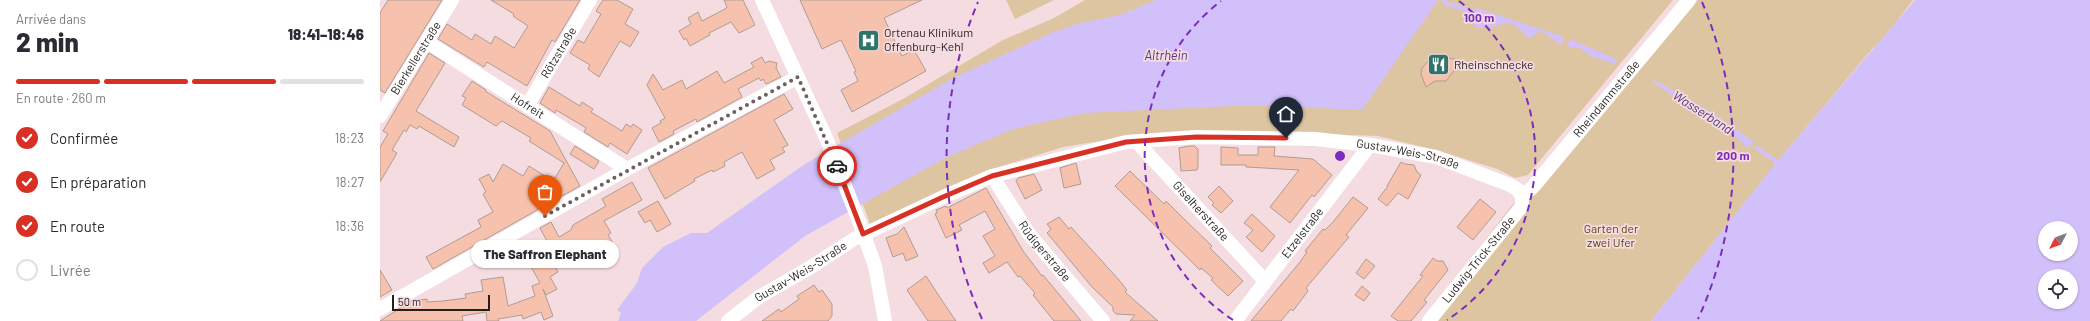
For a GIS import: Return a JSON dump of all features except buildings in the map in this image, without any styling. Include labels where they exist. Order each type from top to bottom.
[{"type":"street","name":"Bierkellerstraße","points":[[380,116],[452,0]]},
{"type":"street","name":"Rötzstraße","points":[[527,106],[590,0]]},
{"type":"street","points":[[762,0],[829,146],[861,228],[875,266],[885,321]]},
{"type":"street","name":"Rheindammstraße","points":[[1522,196],[1532,188],[1689,0]]},
{"type":"street","name":"Hofreit","points":[[427,42],[628,169]]},
{"type":"street","points":[[380,309],[628,169],[798,77]]},
{"type":"street","name":"Gustav-Weis-Straße","points":[[728,321],[759,297],[811,267],[861,228],[943,197],[992,176],[1126,142],[1196,137],[1258,137],[1315,139],[1370,146],[1436,157],[1510,185],[1518,190],[1522,196]]},
{"type":"street","name":"Giselherstraße","points":[[1137,142],[1265,281]]},
{"type":"street","name":"Etzelstraße","points":[[1235,321],[1370,146]]},
{"type":"street","name":"Rüdigerstraße","points":[[992,176],[1029,234],[1103,321]]},
{"type":"street","name":"Ludwig-Trick-Straße","points":[[1429,321],[1522,206],[1522,196]]},
{"type":"green space","points":[[1006,0],[1054,0],[1015,19]]},
{"type":"green space","points":[[1085,0],[1673,0],[1528,175],[1515,178],[1497,169],[1439,151],[1378,136],[1261,132],[1138,135],[1063,147],[1002,166],[941,192],[873,232],[837,133],[903,99],[1003,40],[1054,18]]},
{"type":"green space","name":"Garten der zwei Ufer","points":[[1698,0],[1913,0],[1881,42],[1873,48],[1777,162],[1651,321],[1422,321],[1513,204],[1540,190]]},
{"type":"water","name":"Altrhein","points":[[1156,0],[1438,0],[1362,110],[1253,105],[1085,113],[1013,129],[947,157],[805,236],[696,321],[618,321],[621,313],[617,310],[637,283],[642,268],[663,247],[691,233],[707,233],[805,164],[955,77],[1054,32],[1077,24],[1120,15]]},
{"type":"water","points":[[1915,0],[2090,0],[2090,321],[1651,321],[1779,159]]},
{"type":"water","points":[[1477,8],[1564,37],[1561,45],[1541,31],[1530,38],[1516,26],[1508,23],[1485,28],[1474,26],[1475,10]]},
{"type":"water","points":[[1570,39],[1618,60],[1615,64],[1591,56],[1580,48],[1568,47]]},
{"type":"water","points":[[1655,80],[1714,114],[1754,142],[1748,148],[1732,133],[1721,129],[1713,116],[1698,111],[1684,100],[1676,98],[1653,82]]},
{"type":"waterway","name":"Wasserband","points":[[1443,0],[1447,4],[1478,13]]},
{"type":"waterway","name":"Wasserband","points":[[1757,148],[1777,162]]},
{"type":"way so far","points":[[545,216],[628,169],[798,77],[827,140],[837,166]]},
{"type":"place","name":"Ortenau Klinikum Offenburg-Kehl","points":[[868,40]]},
{"type":"place","name":"Rheinschnecke","points":[[1439,65]]},
{"type":"place","name":"The Saffron Elephant","points":[[545,216]]},
{"type":"route","points":[[837,166],[863,234],[992,176],[1054,159],[1126,142],[1196,137],[1286,138]]}]
